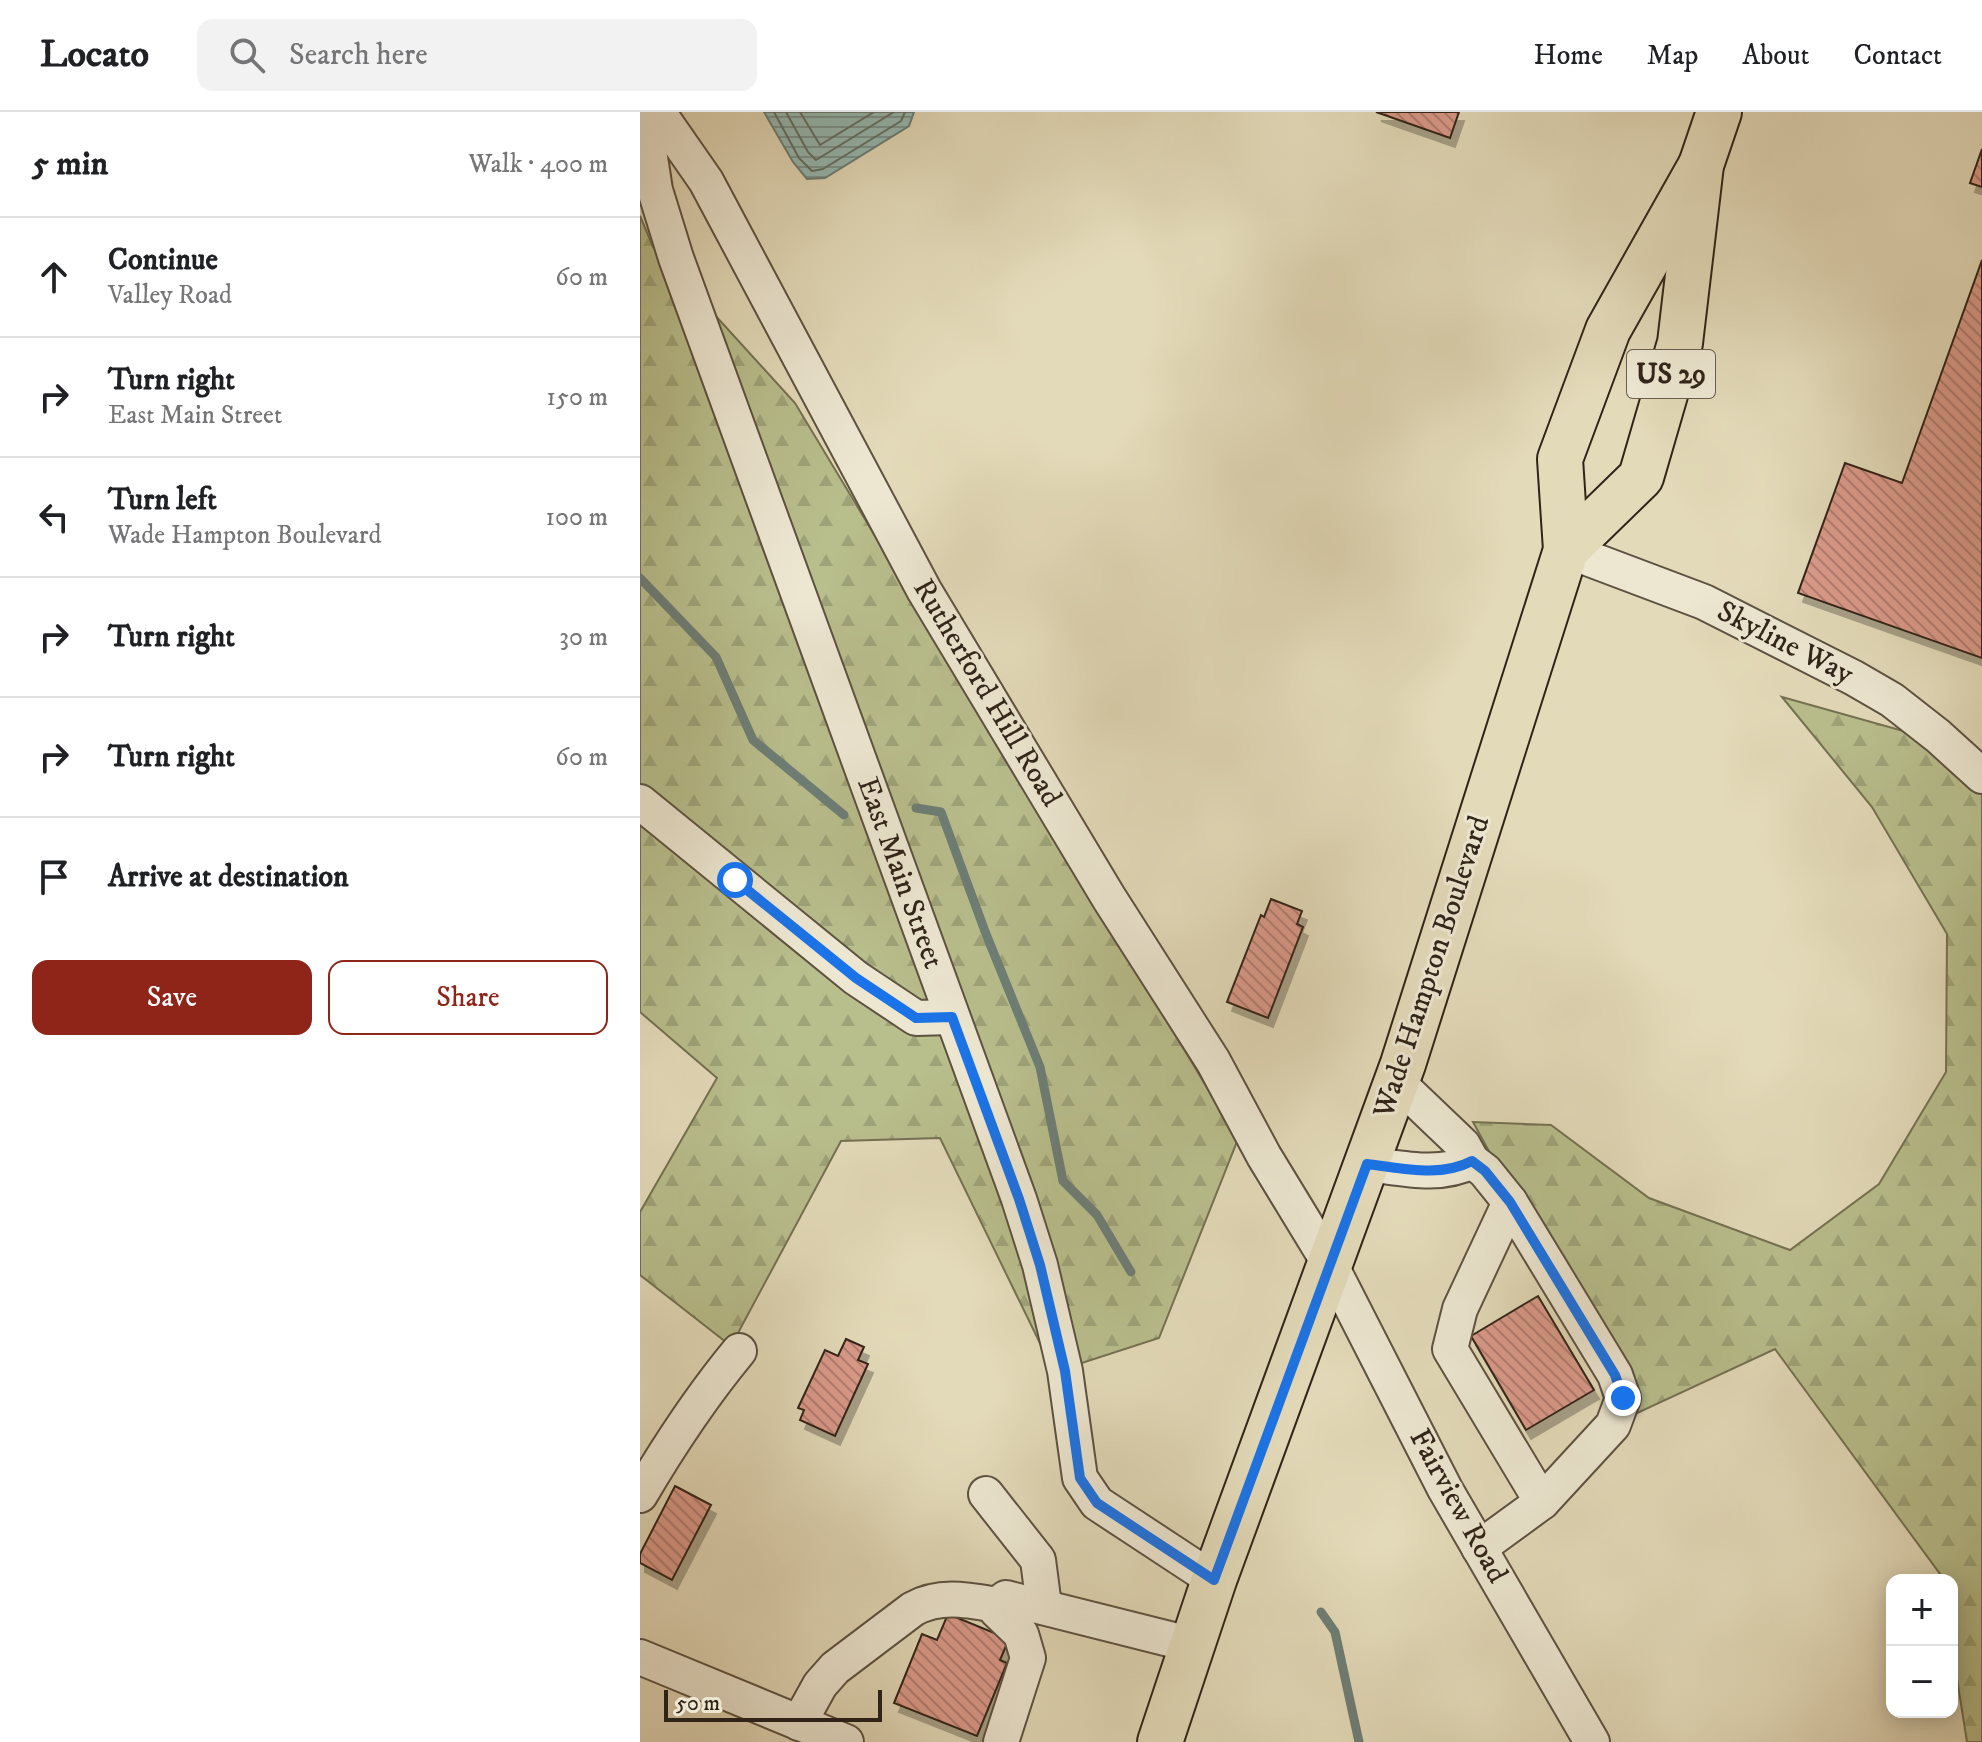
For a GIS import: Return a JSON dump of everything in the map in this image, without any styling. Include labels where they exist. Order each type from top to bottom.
[{"type":"main road","name":"Wade Hampton Boulevard","points":[[1160,1742],[1214,1580],[1397,1082],[1566,550],[1560,459],[1608,330],[1701,165],[1719,112]]},
{"type":"main road","name":"Wade Hampton Boulevard","points":[[1566,550],[1641,477],[1680,343],[1701,165]]},
{"type":"street","name":"East Main Street","points":[[643,112],[655,190],[676,258],[1019,1199],[1040,1265],[1065,1371],[1080,1478],[1097,1503],[1214,1580]]},
{"type":"street","name":"Rutherford Hill Road","points":[[658,112],[706,181],[924,590],[1109,898],[1213,1061],[1264,1156],[1331,1266]]},
{"type":"street","name":"Skyline Way","points":[[1566,550],[1704,602],[1854,678],[1892,700],[1982,776]]},
{"type":"street","points":[[640,802],[856,978],[916,1018],[952,1017]]},
{"type":"street","points":[[1397,1082],[1463,1145],[1472,1161],[1485,1171],[1510,1202],[1615,1375],[1623,1398],[1613,1425],[1542,1502],[1479,1548]]},
{"type":"street","points":[[1367,1164],[1432,1172],[1458,1168],[1472,1161]]},
{"type":"street","points":[[1510,1202],[1460,1309],[1450,1349],[1542,1502]]},
{"type":"street","name":"Fairview Road","points":[[1331,1266],[1445,1489],[1592,1742]]},
{"type":"street","points":[[640,1495],[678,1430],[739,1351]]},
{"type":"street","points":[[986,1494],[1038,1560],[1044,1606]]},
{"type":"street","points":[[799,1723],[820,1685],[835,1668],[927,1601],[952,1598],[997,1605],[1006,1598],[1193,1645]]},
{"type":"street","points":[[997,1605],[997,1611],[1021,1634],[1028,1658],[1001,1742]]},
{"type":"street","points":[[640,1657],[846,1742]]},
{"type":"green space","points":[[640,216],[653,247],[795,403],[1238,1139],[1159,1338],[1054,1372],[940,1138],[841,1141],[731,1346],[640,1275],[640,1212],[717,1078],[640,1012]]},
{"type":"green space","points":[[1782,697],[1982,753],[1982,1742],[1967,1742],[1958,1685],[1958,1574],[1940,1574],[1775,1349],[1633,1415],[1473,1122],[1551,1125],[1649,1198],[1790,1250],[1879,1184],[1946,1072],[1947,934],[1872,807]]},
{"type":"water","points":[[764,112],[914,112],[909,126],[825,178],[807,179],[793,162]]},
{"type":"building","points":[[1376,112],[1459,112],[1450,138]]},
{"type":"building","points":[[1982,149],[1982,187],[1970,183]]},
{"type":"building","points":[[1982,260],[1982,658],[1798,593],[1845,463],[1902,483]]},
{"type":"building","points":[[1271,899],[1302,911],[1297,924],[1303,927],[1268,1018],[1227,1002],[1261,915],[1264,917]]},
{"type":"building","points":[[1538,1296],[1594,1390],[1526,1430],[1471,1336]]},
{"type":"building","points":[[846,1339],[864,1347],[858,1360],[868,1364],[835,1436],[800,1420],[804,1410],[798,1408],[825,1350],[838,1356]]},
{"type":"building","points":[[675,1486],[711,1505],[672,1580],[640,1563],[640,1554]]},
{"type":"building","points":[[948,1614],[1009,1639],[1000,1660],[1007,1663],[977,1736],[894,1703],[922,1634],[937,1640]]},
{"type":"waterway","points":[[640,578],[716,657],[753,740],[844,815]]},
{"type":"waterway","points":[[916,808],[941,812],[1040,1067],[1063,1181],[1097,1215],[1131,1272]]},
{"type":"waterway","points":[[1321,1612],[1335,1632],[1359,1742]]},
{"type":"route","points":[[735,880],[856,978],[916,1018],[952,1017],[1040,1265],[1065,1371],[1080,1478],[1097,1503],[1214,1580],[1367,1164],[1432,1172],[1458,1168],[1472,1161],[1485,1171],[1510,1202],[1615,1375],[1623,1398]]}]
